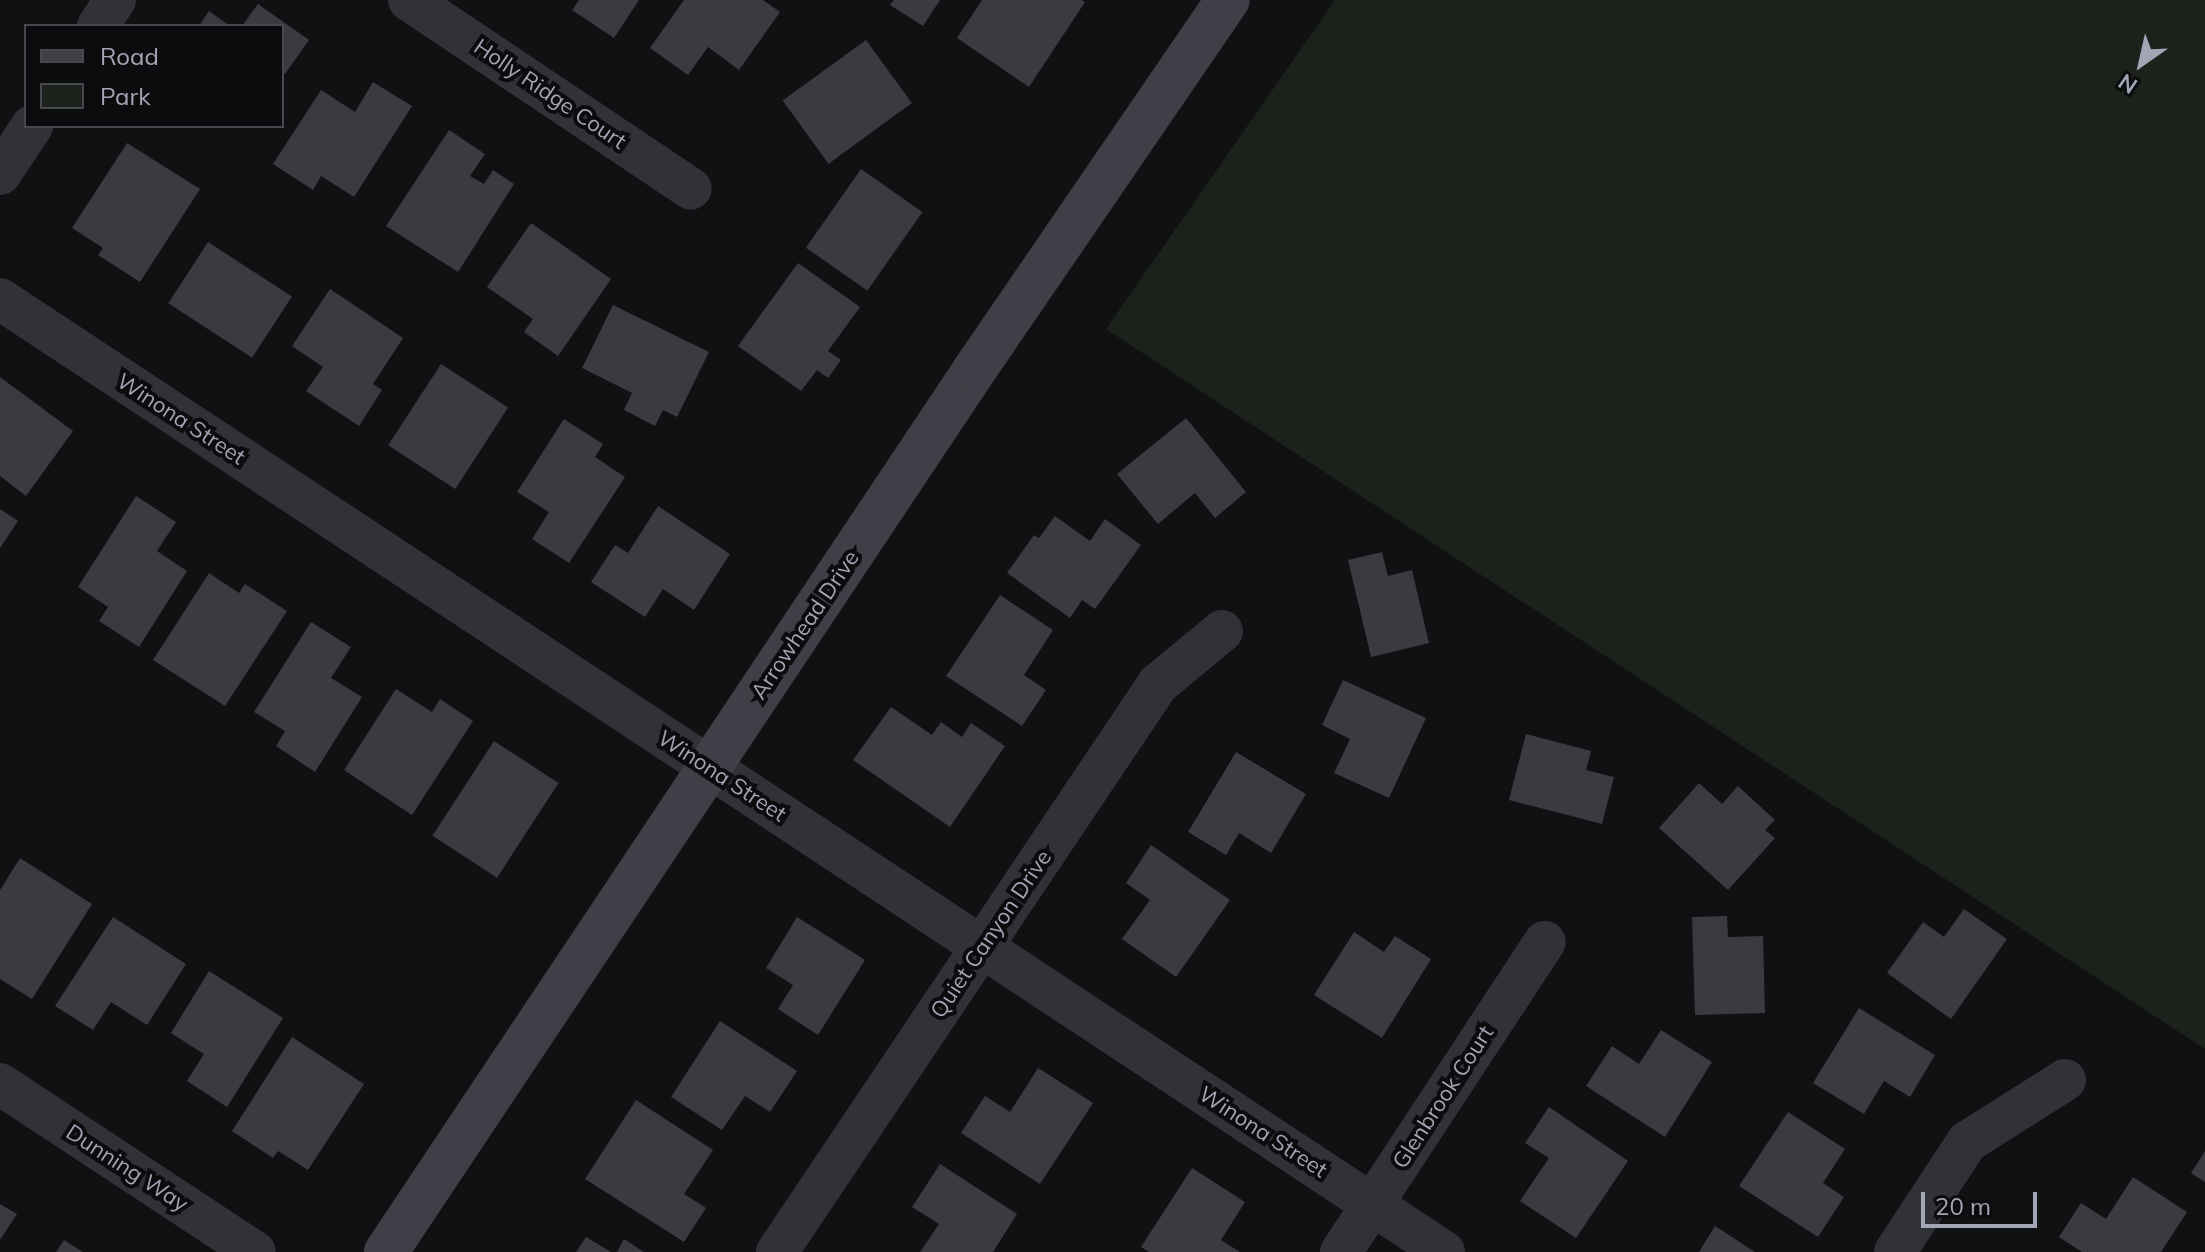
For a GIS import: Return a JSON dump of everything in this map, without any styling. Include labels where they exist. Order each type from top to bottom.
[{"type":"main road","name":"Arrowhead Drive","points":[[386,1252],[709,767],[1228,0]]},
{"type":"street","points":[[99,24],[115,0]]},
{"type":"street","name":"Holly Ridge Court","points":[[409,0],[691,189]]},
{"type":"street","points":[[0,174],[31,128]]},
{"type":"street","name":"Winona Street","points":[[0,299],[1444,1252]]},
{"type":"street","name":"Quiet Canyon Drive","points":[[777,1252],[1158,684],[1222,631]]},
{"type":"street","name":"Glenbrook Court","points":[[1341,1252],[1545,942]]},
{"type":"street","points":[[1895,1252],[1967,1142],[2065,1080]]},
{"type":"street","name":"Dunning Way","points":[[0,1084],[255,1252]]},
{"type":"green space","points":[[1335,0],[2205,0],[2205,1049],[1106,329]]},
{"type":"building","points":[[579,0],[639,0],[614,38],[572,10]]},
{"type":"building","points":[[684,0],[763,0],[780,12],[739,70],[708,47],[688,75],[650,48]]},
{"type":"building","points":[[894,0],[940,0],[923,26],[890,5]]},
{"type":"building","points":[[982,0],[1085,2],[1029,87],[957,38]]},
{"type":"building","points":[[258,4],[309,40],[285,74],[284,24],[243,24]]},
{"type":"building","points":[[209,11],[227,24],[200,24]]},
{"type":"building","points":[[866,40],[912,103],[829,164],[783,101]]},
{"type":"building","points":[[373,82],[412,106],[354,197],[321,176],[313,190],[273,164],[321,90],[355,112]]},
{"type":"building","points":[[449,130],[485,154],[470,176],[484,184],[493,170],[514,184],[458,272],[386,226]]},
{"type":"building","points":[[127,143],[200,189],[140,282],[98,255],[103,248],[72,228]]},
{"type":"building","points":[[861,169],[922,212],[867,291],[806,248]]},
{"type":"building","points":[[531,223],[611,279],[558,356],[524,332],[533,319],[487,287]]},
{"type":"building","points":[[208,242],[292,296],[252,358],[168,303]]},
{"type":"building","points":[[798,263],[860,307],[828,351],[841,360],[828,378],[817,370],[801,391],[738,346]]},
{"type":"building","points":[[330,289],[403,338],[373,384],[382,390],[359,426],[306,391],[323,367],[292,346]]},
{"type":"building","points":[[613,305],[709,352],[677,417],[663,410],[655,426],[624,410],[632,393],[582,368]]},
{"type":"building","points":[[441,364],[508,408],[455,489],[388,445]]},
{"type":"building","points":[[0,377],[73,431],[26,496],[0,476]]},
{"type":"building","points":[[1186,418],[1246,492],[1215,518],[1195,493],[1158,524],[1117,474]]},
{"type":"building","points":[[564,419],[603,444],[595,457],[625,477],[569,563],[532,539],[549,512],[517,492]]},
{"type":"building","points":[[136,496],[176,522],[157,551],[187,571],[139,647],[99,621],[108,607],[78,587]]},
{"type":"building","points":[[658,506],[730,554],[694,610],[663,589],[645,617],[591,582],[615,545],[628,553]]},
{"type":"building","points":[[0,509],[18,521],[0,548]]},
{"type":"building","points":[[1055,516],[1090,541],[1105,519],[1141,545],[1095,609],[1082,600],[1070,618],[1007,573],[1034,535],[1039,538]]},
{"type":"building","points":[[1382,552],[1388,576],[1412,570],[1429,643],[1371,657],[1348,560]]},
{"type":"building","points":[[209,573],[239,593],[245,584],[287,611],[225,706],[153,660]]},
{"type":"building","points":[[1000,595],[1053,630],[1024,675],[1046,690],[1022,726],[946,676]]},
{"type":"building","points":[[311,622],[351,647],[331,678],[362,697],[315,772],[276,746],[285,731],[254,712]]},
{"type":"building","points":[[1343,680],[1426,718],[1389,798],[1334,773],[1350,739],[1322,725]]},
{"type":"building","points":[[396,689],[432,712],[440,699],[473,721],[412,815],[344,770]]},
{"type":"building","points":[[891,707],[932,735],[941,722],[962,737],[971,723],[1005,746],[950,827],[853,760]]},
{"type":"building","points":[[1526,734],[1591,751],[1586,770],[1614,777],[1602,824],[1509,800]]},
{"type":"building","points":[[494,741],[559,783],[497,878],[432,836]]},
{"type":"building","points":[[1236,752],[1306,794],[1271,853],[1239,833],[1226,855],[1188,832]]},
{"type":"building","points":[[1699,783],[1722,804],[1738,786],[1775,820],[1765,830],[1775,838],[1728,890],[1659,828]]},
{"type":"building","points":[[1151,845],[1230,900],[1176,977],[1122,939],[1150,900],[1126,883]]},
{"type":"building","points":[[20,858],[92,904],[32,999],[0,979],[0,890]]},
{"type":"building","points":[[1964,909],[2007,939],[1951,1019],[1887,973],[1923,922],[1944,937]]},
{"type":"building","points":[[1727,916],[1728,937],[1763,936],[1765,1013],[1695,1015],[1692,917]]},
{"type":"building","points":[[113,917],[186,964],[147,1025],[111,1002],[93,1030],[55,1006]]},
{"type":"building","points":[[797,917],[865,960],[818,1035],[778,1009],[793,985],[766,968]]},
{"type":"building","points":[[1354,932],[1384,952],[1395,936],[1431,959],[1382,1038],[1314,995]]},
{"type":"building","points":[[209,971],[283,1018],[227,1107],[187,1081],[204,1054],[171,1033]]},
{"type":"building","points":[[1859,1008],[1935,1055],[1910,1097],[1884,1081],[1864,1114],[1813,1083]]},
{"type":"building","points":[[720,1021],[797,1071],[770,1112],[745,1096],[722,1130],[671,1097]]},
{"type":"building","points":[[1661,1030],[1712,1062],[1665,1137],[1586,1086],[1612,1046],[1639,1064]]},
{"type":"building","points":[[292,1037],[364,1084],[308,1170],[278,1151],[273,1158],[232,1131]]},
{"type":"building","points":[[1038,1068],[1093,1103],[1040,1184],[961,1133],[985,1096],[1010,1112]]},
{"type":"building","points":[[636,1100],[713,1150],[684,1194],[706,1208],[684,1242],[585,1179]]},
{"type":"building","points":[[1549,1107],[1628,1161],[1576,1238],[1520,1201],[1549,1158],[1525,1143]]},
{"type":"building","points":[[1788,1112],[1845,1149],[1823,1183],[1844,1197],[1818,1237],[1739,1186]]},
{"type":"building","points":[[2205,1151],[2205,1182],[2191,1173]]},
{"type":"building","points":[[940,1164],[1017,1214],[993,1252],[920,1252],[939,1224],[912,1207]]},
{"type":"building","points":[[1192,1168],[1245,1202],[1221,1240],[1240,1252],[1149,1252],[1141,1247]]},
{"type":"building","points":[[2133,1177],[2187,1212],[2161,1252],[2082,1252],[2059,1237],[2081,1203],[2106,1219]]},
{"type":"building","points":[[0,1204],[17,1214],[0,1240]]},
{"type":"building","points":[[1715,1226],[1755,1252],[1699,1252]]},
{"type":"building","points":[[586,1237],[611,1252],[576,1252]]},
{"type":"building","points":[[624,1239],[644,1252],[617,1252]]},
{"type":"building","points":[[64,1240],[83,1252],[56,1252]]}]
